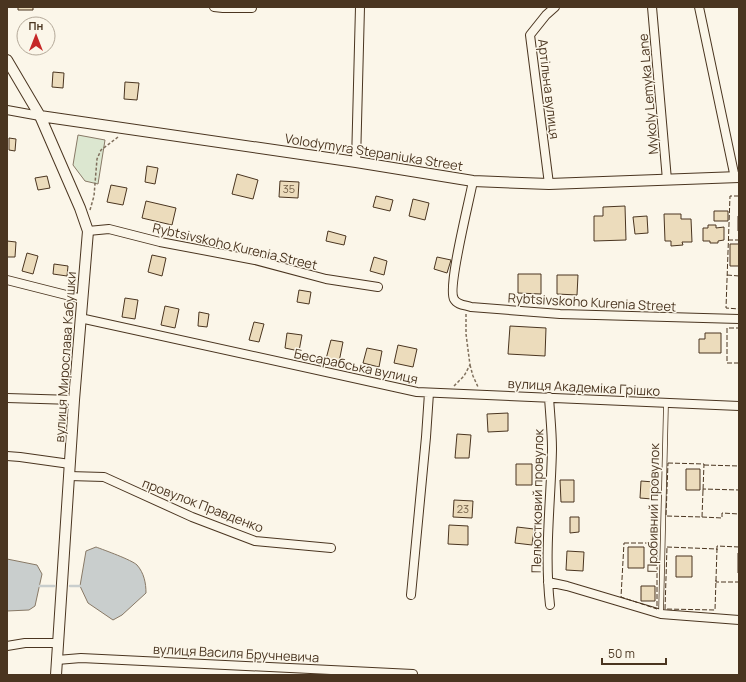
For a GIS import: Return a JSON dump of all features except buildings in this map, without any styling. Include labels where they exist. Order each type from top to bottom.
[{"type":"street","points":[[214,7],[252,8]]},
{"type":"street","points":[[356,162],[360,7]]},
{"type":"street","name":"Артільна вулиця","points":[[549,184],[530,35],[546,15],[555,7]]},
{"type":"street","name":"Mykoly Lemyka Lane","points":[[652,7],[667,180]]},
{"type":"street","points":[[699,7],[737,178]]},
{"type":"street","name":"вулиця Мирослава Кабушки","points":[[7,60],[40,116],[80,208],[88,231],[74,400],[56,675]]},
{"type":"street","name":"Volodymyra Stepaniuka Street","points":[[7,110],[474,181],[549,184],[737,178]]},
{"type":"street","points":[[466,306],[459,304],[454,299],[453,292],[456,261],[474,181]]},
{"type":"street","name":"Rybtsivskoho Kurenia Street","points":[[88,231],[109,229],[160,242],[255,260],[326,279],[378,287]]},
{"type":"street","points":[[7,280],[82,299]]},
{"type":"street","name":"Rybtsivskoho Kurenia Street","points":[[466,306],[560,314],[739,319]]},
{"type":"street","name":"Бесарабська вулиця","points":[[80,318],[418,392],[429,393],[411,595]]},
{"type":"street","name":"вулиця Академіка Грішко","points":[[429,393],[739,406]]},
{"type":"street","name":"Пелюстковий провулок","points":[[549,397],[552,447],[548,524],[548,582],[550,605]]},
{"type":"street","points":[[7,398],[74,400]]},
{"type":"street","points":[[7,456],[70,464]]},
{"type":"street","name":"провулок Правденко","points":[[70,476],[104,478],[255,541],[331,548]]},
{"type":"street","points":[[548,582],[567,586],[661,614],[739,620]]},
{"type":"street","points":[[7,646],[25,643],[58,642]]},
{"type":"street","name":"вулиця Василя Бручневича","points":[[57,660],[81,658],[413,674]]},
{"type":"lane","name":"Пробивний провулок","points":[[661,614],[666,403]]},
{"type":"path","points":[[90,210],[94,196],[97,159],[101,150],[128,128]]},
{"type":"path","points":[[466,306],[466,334],[470,365],[477,386],[487,395]]},
{"type":"path","points":[[446,394],[464,376],[470,365]]},
{"type":"green space","points":[[78,135],[105,140],[98,184],[85,181],[73,165]]},
{"type":"shaded area","points":[[96,547],[118,555],[137,565],[145,582],[146,593],[122,615],[113,620],[88,603],[80,586],[86,551]]},
{"type":"shaded area","points":[[7,559],[37,565],[42,574],[35,606],[29,610],[7,611]]},
{"type":"waterway","points":[[39,586],[54,586]]},
{"type":"waterway","points":[[70,586],[80,586]]},
{"type":"fence","points":[[739,196],[730,196],[726,308],[739,309]]},
{"type":"fence","points":[[728,240],[739,240]]},
{"type":"fence","points":[[727,275],[739,276]]},
{"type":"fence","points":[[727,328],[727,363],[739,363]]},
{"type":"fence","points":[[729,328],[739,328]]},
{"type":"fence","points":[[668,463],[704,464],[702,517],[666,516],[668,463]]},
{"type":"fence","points":[[704,465],[739,466]]},
{"type":"fence","points":[[703,491],[703,489],[739,490]]},
{"type":"fence","points":[[702,517],[722,518],[722,513],[739,514]]},
{"type":"fence","points":[[624,543],[657,543],[657,609],[621,597],[624,543]]},
{"type":"fence","points":[[717,550],[717,546],[739,547]]},
{"type":"fence","points":[[667,547],[717,549],[715,610],[665,609],[667,547]]},
{"type":"fence","points":[[716,580],[716,582],[739,582]]}]
